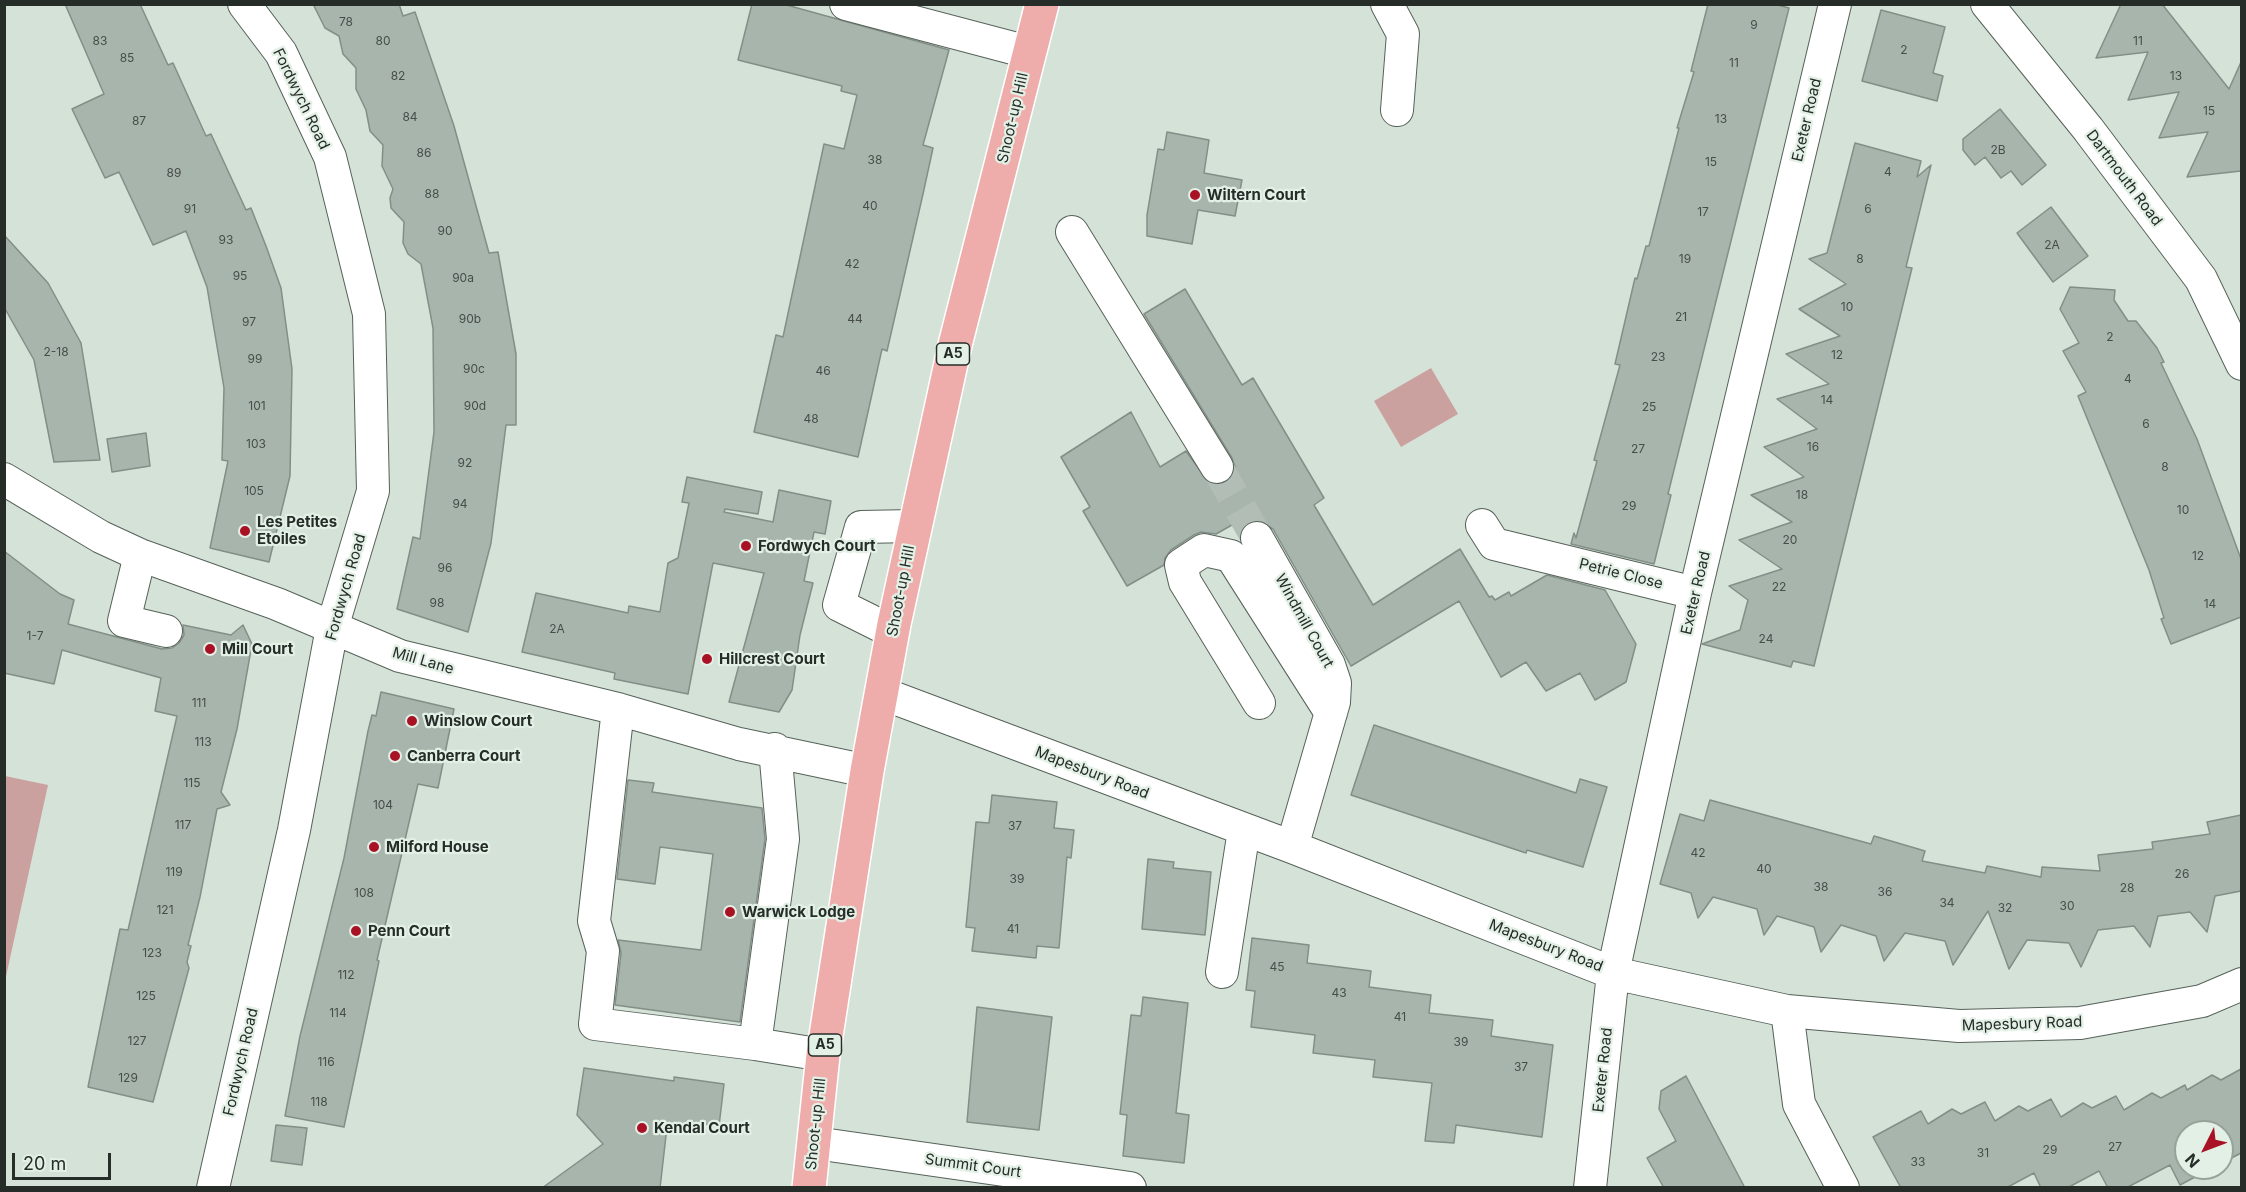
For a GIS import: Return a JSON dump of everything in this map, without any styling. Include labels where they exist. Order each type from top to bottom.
[{"type":"main road","name":"Shoot-up Hill","points":[[809,1188],[823,1055],[867,771],[892,632],[955,345],[998,184],[1028,52],[1042,4]]},
{"type":"street","name":"Fordwych Road","points":[[213,1188],[294,830],[332,628],[373,491],[369,314],[330,157],[281,52],[244,4]]},
{"type":"street","points":[[846,4],[1028,52]]},
{"type":"street","points":[[1387,4],[1403,34],[1398,110]]},
{"type":"street","name":"Exeter Road","points":[[1590,1188],[1613,973],[1695,593],[1835,4]]},
{"type":"street","name":"Dartmouth Road","points":[[1987,4],[2088,129],[2201,279],[2241,364]]},
{"type":"street","points":[[1072,232],[1217,467]]},
{"type":"street","name":"Mill Lane","points":[[4,478],[101,537],[140,555],[278,604],[400,656],[618,710],[739,744],[775,749],[867,771]]},
{"type":"street","name":"Petrie Close","points":[[1482,525],[1494,544],[1547,555],[1695,593]]},
{"type":"street","points":[[892,632],[839,605],[861,528],[914,526]]},
{"type":"street","name":"Windmill Court","points":[[1257,538],[1329,665],[1335,682],[1331,713],[1292,847]]},
{"type":"street","points":[[1259,704],[1185,582],[1181,565],[1204,550],[1231,556],[1331,713]]},
{"type":"street","points":[[140,555],[124,621],[166,631]]},
{"type":"street","name":"Mapesbury Road","points":[[881,693],[1292,847],[1613,973],[1787,1011],[1959,1026],[2080,1023],[2202,1001],[2241,984]]},
{"type":"street","points":[[618,710],[594,921],[603,951],[595,1024],[756,1044],[823,1055]]},
{"type":"street","points":[[756,1044],[783,839],[775,749]]},
{"type":"street","points":[[1222,972],[1244,830]]},
{"type":"street","points":[[1787,1011],[1799,1104],[1842,1188]]},
{"type":"street","name":"Summit Court","points":[[815,1143],[1130,1188]]},
{"type":"shaded area","points":[[1431,368],[1458,414],[1401,447],[1374,401]]},
{"type":"shaded area","points":[[4,776],[48,785],[5,981]]},
{"type":"building","points":[[65,4],[140,4],[168,65],[173,63],[206,136],[211,134],[246,210],[251,208],[266,246],[281,288],[292,369],[290,476],[269,562],[210,548],[228,461],[222,460],[224,388],[207,287],[186,231],[153,245],[119,172],[105,178],[72,109],[104,94]]},
{"type":"building","points":[[313,4],[399,4],[403,16],[415,12],[454,126],[489,253],[498,252],[516,354],[516,425],[506,425],[491,543],[468,632],[397,609],[413,537],[420,539],[434,432],[433,328],[421,264],[408,254],[403,243],[404,222],[391,208],[390,198],[393,189],[382,166],[383,145],[370,131],[366,110],[356,89],[356,68],[343,54],[339,36],[325,28]]},
{"type":"building","points":[[752,4],[783,4],[949,50],[923,145],[933,148],[923,194],[887,351],[882,349],[858,457],[754,432],[776,335],[783,337],[824,144],[844,149],[857,95],[841,91],[842,86],[738,60]]},
{"type":"building","points":[[1708,4],[1774,4],[1789,8],[1668,494],[1671,495],[1654,564],[1571,544],[1574,533],[1576,538],[1597,461],[1594,460],[1620,365],[1615,364],[1635,278],[1637,279],[1646,246],[1649,246],[1679,128],[1677,128],[1694,72],[1691,71]]},
{"type":"building","points":[[2121,4],[2162,4],[2229,89],[2241,62],[2241,171],[2187,177],[2208,132],[2159,138],[2179,92],[2128,100],[2148,52],[2096,58]]},
{"type":"building","points":[[1881,10],[1945,27],[1933,73],[1943,76],[1937,101],[1862,81]]},
{"type":"building","points":[[2000,109],[2046,165],[2022,185],[2011,171],[2001,178],[1985,157],[1975,165],[1963,150],[1963,139]]},
{"type":"building","name":"Wiltern Court","points":[[1167,132],[1209,140],[1204,173],[1242,180],[1235,216],[1198,210],[1192,244],[1147,236],[1147,215],[1158,149],[1164,150]]},
{"type":"building","points":[[1855,143],[1921,161],[1917,177],[1931,165],[1906,267],[1912,268],[1814,666],[1793,661],[1791,667],[1702,644],[1740,630],[1748,600],[1729,586],[1782,569],[1739,540],[1792,522],[1751,495],[1804,477],[1764,447],[1817,429],[1777,399],[1829,384],[1786,354],[1840,336],[1799,309],[1846,284],[1809,259],[1827,253]]},
{"type":"building","points":[[2051,207],[2088,256],[2053,282],[2017,233]]},
{"type":"building","points":[[4,235],[48,283],[81,343],[100,460],[54,462],[34,360],[4,307]]},
{"type":"building","points":[[2070,287],[2115,290],[2114,300],[2128,321],[2136,321],[2157,348],[2164,362],[2161,363],[2197,439],[2241,559],[2241,617],[2171,644],[2161,619],[2164,618],[2149,570],[2078,396],[2086,392],[2063,351],[2079,343],[2060,309]]},
{"type":"building","points":[[1185,289],[1242,385],[1253,378],[1324,498],[1314,505],[1373,605],[1460,549],[1489,597],[1492,596],[1495,600],[1509,592],[1511,596],[1547,575],[1605,590],[1636,644],[1626,682],[1595,700],[1580,673],[1546,691],[1526,662],[1501,677],[1459,601],[1351,666],[1273,529],[1260,521],[1255,512],[1216,534],[1201,532],[1194,535],[1171,550],[1165,558],[1164,565],[1127,586],[1083,511],[1090,507],[1061,457],[1131,412],[1160,467],[1186,451],[1209,483],[1218,485],[1226,483],[1233,476],[1235,467],[1232,458],[1144,314]]},
{"type":"building","points":[[146,433],[150,466],[112,472],[107,439]]},
{"type":"building","points":[[687,477],[762,492],[758,514],[725,509],[724,512],[773,522],[779,490],[831,501],[825,534],[814,532],[804,581],[813,583],[800,635],[792,690],[779,712],[729,702],[764,573],[713,563],[688,694],[614,679],[615,673],[522,652],[536,593],[628,613],[629,606],[660,612],[668,563],[678,558],[689,503],[682,502]]},
{"type":"building","points":[[4,551],[60,594],[74,600],[68,624],[162,649],[172,648],[179,643],[184,635],[183,625],[231,635],[243,625],[252,644],[237,729],[221,792],[230,805],[217,809],[188,945],[191,946],[187,962],[189,968],[153,1102],[88,1087],[120,929],[128,930],[177,716],[155,711],[161,678],[62,650],[54,684],[4,673]]},
{"type":"building","points":[[381,692],[454,709],[438,788],[418,784],[377,960],[379,961],[344,1127],[285,1116],[300,1036],[344,858],[368,731],[372,715],[376,716]]},
{"type":"building","points":[[1374,725],[1576,793],[1580,779],[1607,787],[1583,867],[1527,850],[1526,853],[1351,795]]},
{"type":"building","name":"Warwick Lodge","points":[[628,780],[654,783],[652,792],[762,808],[765,839],[740,1022],[615,1005],[621,953],[618,940],[701,950],[713,854],[660,847],[655,884],[617,879]]},
{"type":"building","points":[[992,795],[1057,802],[1054,828],[1074,830],[1071,858],[1067,857],[1059,948],[1037,946],[1036,958],[972,951],[975,928],[966,927],[976,822],[989,823]]},
{"type":"building","points":[[1710,800],[1871,844],[1874,836],[1925,851],[1922,861],[1985,873],[1987,866],[2041,877],[2042,867],[2100,871],[2098,855],[2153,849],[2152,842],[2210,834],[2207,822],[2241,815],[2241,891],[2215,896],[2207,932],[2190,912],[2158,916],[2150,947],[2134,926],[2098,930],[2081,967],[2069,943],[2027,940],[2009,969],[1988,911],[1953,965],[1945,941],[1905,933],[1884,961],[1876,936],[1841,925],[1821,952],[1814,927],[1777,916],[1764,935],[1757,909],[1713,897],[1698,918],[1691,893],[1660,884],[1680,814],[1704,821]]},
{"type":"building","points":[[1148,859],[1174,862],[1173,868],[1211,872],[1205,935],[1142,929]]},
{"type":"building","points":[[1252,938],[1309,945],[1307,963],[1371,971],[1369,987],[1431,995],[1429,1013],[1493,1020],[1491,1036],[1553,1045],[1542,1137],[1456,1125],[1454,1143],[1425,1141],[1432,1083],[1373,1077],[1375,1060],[1313,1053],[1315,1035],[1251,1027],[1255,991],[1246,990]]},
{"type":"building","points":[[1143,997],[1188,1003],[1176,1113],[1189,1115],[1184,1163],[1123,1156],[1127,1115],[1120,1114],[1131,1015],[1141,1016]]},
{"type":"building","points":[[977,1007],[1052,1017],[1039,1130],[967,1122]]},
{"type":"building","name":"Kendal Court","points":[[584,1068],[674,1081],[674,1077],[724,1084],[719,1126],[699,1123],[695,1128],[667,1127],[660,1188],[542,1188],[603,1144],[577,1115]]},
{"type":"building","points":[[2241,1069],[2241,1153],[2234,1157],[2234,1120],[2174,1120],[2174,1173],[2170,1165],[2126,1188],[2108,1188],[2099,1171],[2067,1188],[2041,1188],[2034,1173],[2006,1188],[1901,1188],[1873,1137],[1921,1111],[1928,1124],[1952,1109],[1961,1114],[1985,1102],[1995,1121],[2019,1106],[2028,1111],[2051,1099],[2061,1117],[2083,1103],[2092,1108],[2116,1096],[2124,1110],[2152,1093],[2161,1098],[2185,1085],[2187,1090],[2212,1075],[2221,1080]]},
{"type":"building","points":[[1686,1076],[1745,1188],[1664,1188],[1647,1158],[1676,1141],[1659,1109],[1661,1091]]},
{"type":"building","points":[[276,1125],[307,1128],[302,1165],[271,1161]]},
{"type":"building","points":[[2178,1180],[2189,1180],[2180,1185]]},
{"type":"tunnel","points":[[1217,467],[1257,538]]},
{"type":"place","name":"Wiltern Court","points":[[1195,195]]},
{"type":"place","name":"Les Petites Etoiles","points":[[245,531]]},
{"type":"place","name":"Fordwych Court","points":[[746,546]]},
{"type":"place","name":"Mill Court","points":[[210,649]]},
{"type":"place","name":"Hillcrest Court","points":[[707,659]]},
{"type":"place","name":"Winslow Court","points":[[412,721]]},
{"type":"place","name":"Canberra Court","points":[[395,756]]},
{"type":"place","name":"Milford House","points":[[374,847]]},
{"type":"place","name":"Warwick Lodge","points":[[730,912]]},
{"type":"place","name":"Penn Court","points":[[356,931]]},
{"type":"place","name":"Kendal Court","points":[[642,1128]]}]
